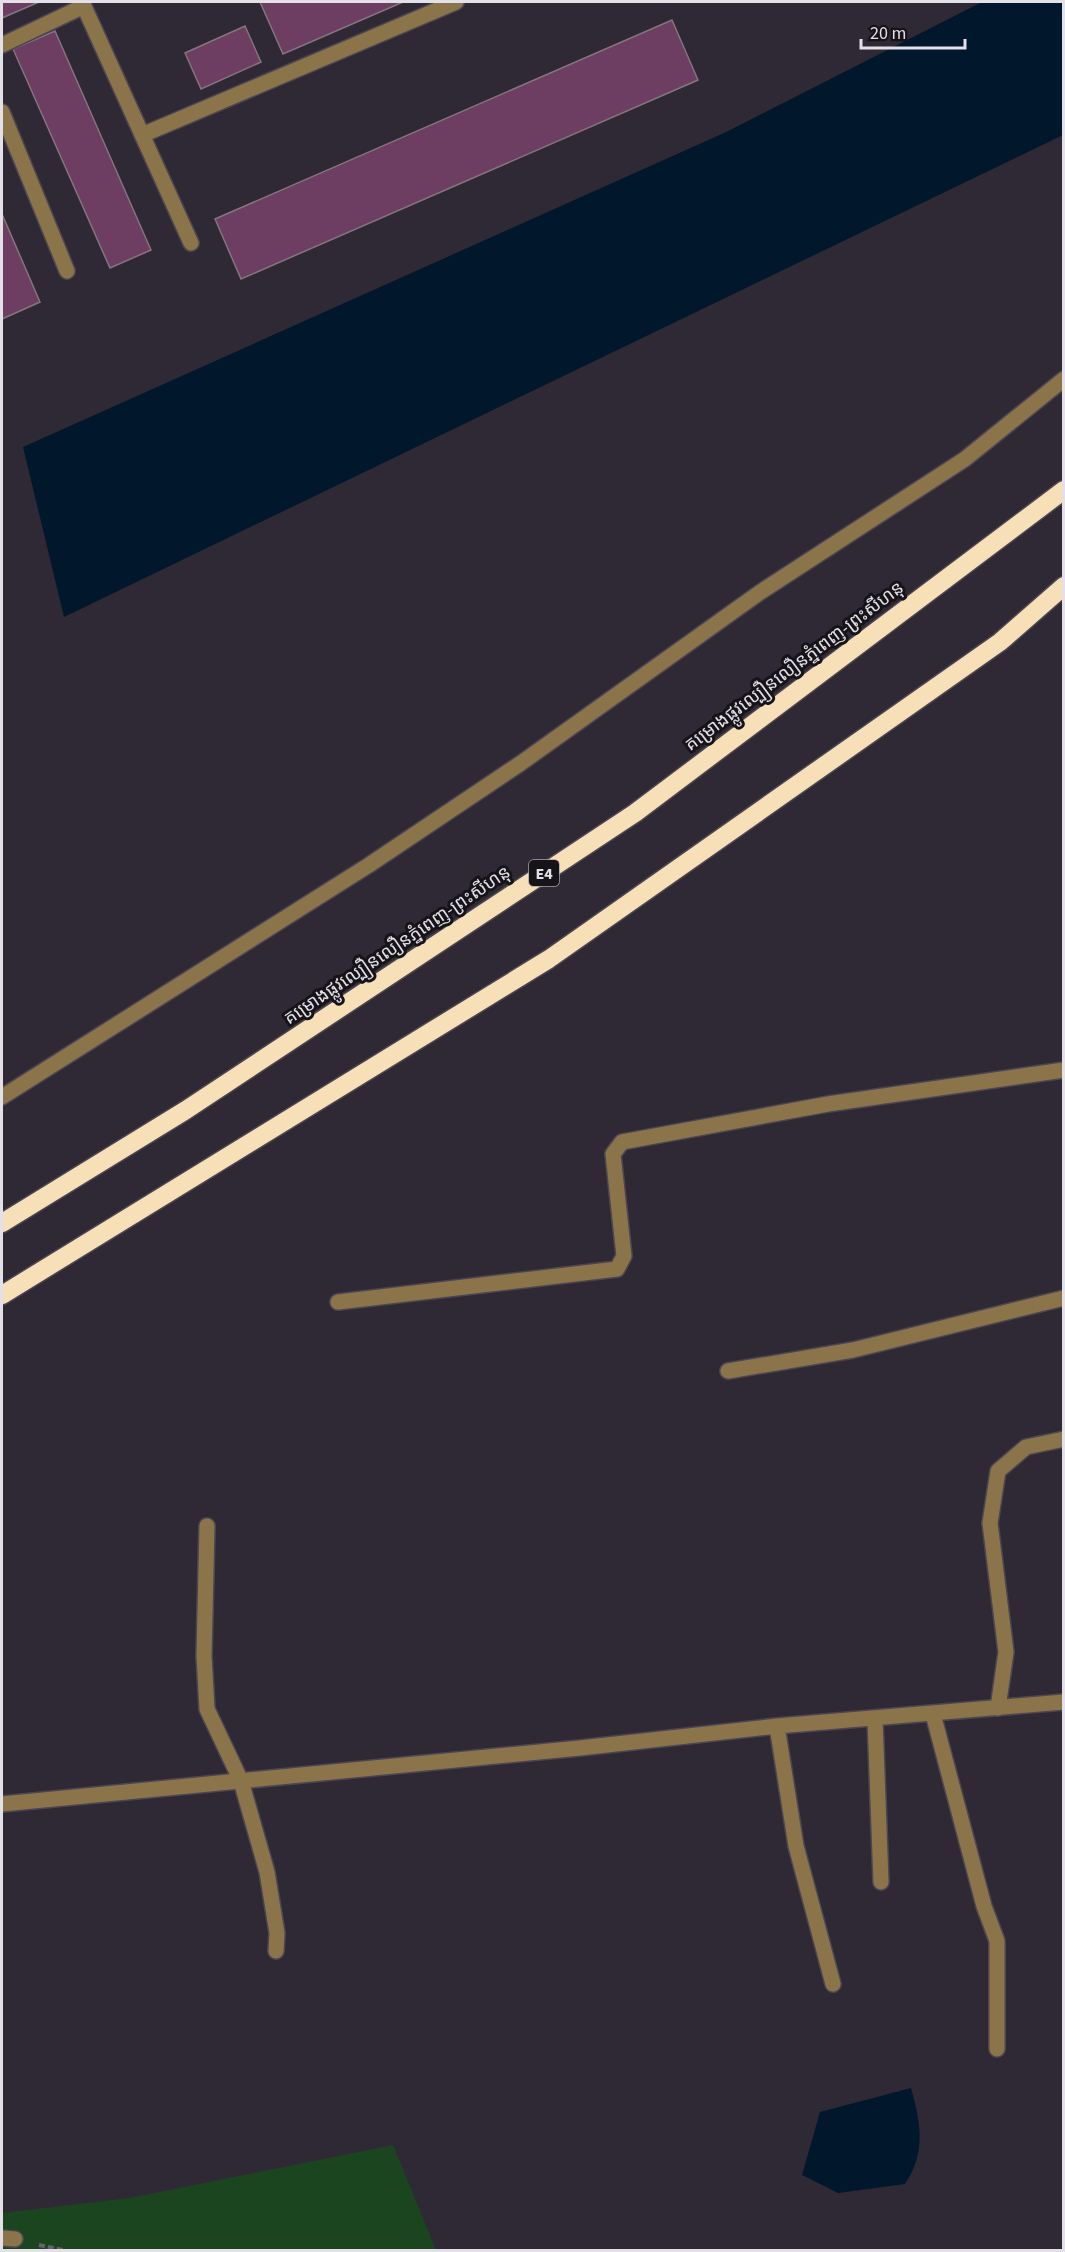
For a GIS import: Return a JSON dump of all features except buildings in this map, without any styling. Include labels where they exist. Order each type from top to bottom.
[{"type":"highway","name":"គម្រោងផ្លូវល្បឿនលឿនភ្នំពេញ-ព្រះសីហនុ","points":[[2,1223],[186,1110],[635,813],[1064,490]]},
{"type":"highway","points":[[2,1295],[549,959],[1000,642],[1064,586]]},
{"type":"street","points":[[142,135],[456,2]]},
{"type":"street","points":[[2,45],[83,4],[191,243]]},
{"type":"street","points":[[2,112],[67,271]]},
{"type":"street","points":[[2,1097],[369,865],[521,763],[759,593],[965,459],[1064,379]]},
{"type":"street","points":[[338,1302],[616,1269],[624,1256],[613,1154],[622,1142],[828,1104],[1064,1070]]},
{"type":"street","points":[[728,1371],[853,1350],[1064,1298]]},
{"type":"street","points":[[998,1708],[1006,1652],[990,1523],[998,1472],[1026,1448],[1064,1439]]},
{"type":"street","points":[[207,1526],[204,1656],[207,1709],[241,1781],[267,1872],[277,1933],[276,1951]]},
{"type":"street","points":[[2,1804],[777,1726],[1064,1702]]},
{"type":"street","points":[[933,1714],[984,1906],[997,1941],[997,2049]]},
{"type":"street","points":[[875,1719],[881,1882]]},
{"type":"street","points":[[777,1726],[796,1846],[833,1984]]},
{"type":"green space","points":[[393,2145],[436,2250],[2,2250],[2,2213],[130,2198]]},
{"type":"water","points":[[982,2],[1063,2],[1063,135],[64,617],[23,447],[724,133]]},
{"type":"water","points":[[911,2088],[920,2138],[916,2161],[905,2184],[838,2193],[802,2175],[820,2112]]}]
